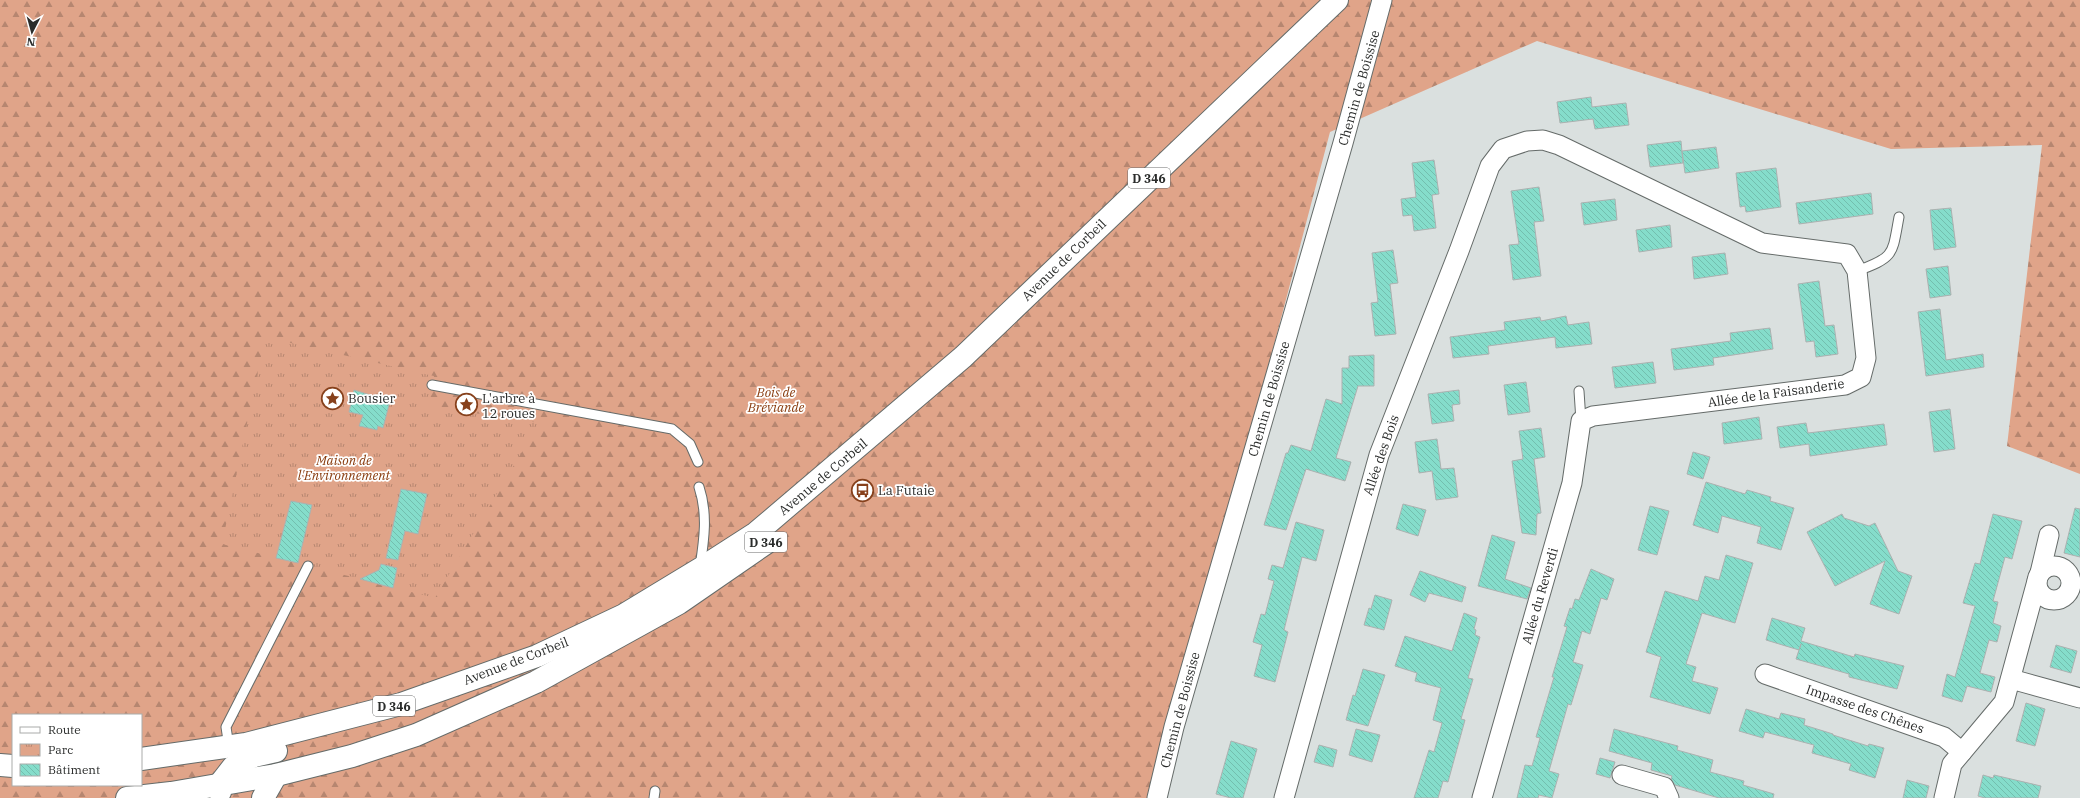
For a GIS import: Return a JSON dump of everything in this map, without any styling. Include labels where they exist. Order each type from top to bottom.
[{"type":"main road","name":"Avenue de Corbeil","points":[[142,759],[202,751],[241,773],[401,704],[537,656],[624,615],[700,569],[756,533],[963,357],[1337,0]]},
{"type":"main road","name":"D 346","points":[[127,798],[176,796],[220,791],[241,773],[276,775],[352,756],[416,734],[536,682],[679,603],[744,559],[787,526],[865,457],[963,357]]},
{"type":"main road","points":[[0,765],[12,766]]},
{"type":"main road","points":[[263,798],[276,775]]},
{"type":"street","name":"Chemin de Boissise","points":[[1156,798],[1174,727],[1343,143],[1382,0]]},
{"type":"street","name":"Allée de la Faisanderie","points":[[1527,141],[1543,140],[1559,146],[1762,243],[1848,254],[1857,271],[1866,358],[1861,377],[1845,386],[1593,416],[1581,422]]},
{"type":"street","name":"Allée des Bois","points":[[1284,798],[1378,455],[1459,251],[1490,166],[1503,149],[1527,141]]},
{"type":"street","name":"Allée du Reverdi","points":[[1482,798],[1572,483],[1581,422]]},
{"type":"street","points":[[1944,798],[1952,764],[2004,702],[2050,535]]},
{"type":"street","points":[[2056,565],[2072,571],[2072,585],[2068,594],[2062,598],[2053,600],[2044,597],[2039,591],[2038,577],[2050,566],[2056,565]]},
{"type":"street","name":"Impasse des Chênes","points":[[1765,674],[1944,737],[1962,752]]},
{"type":"street","points":[[2011,679],[2080,698]]},
{"type":"street","points":[[1622,775],[1664,787],[1669,798]]},
{"type":"lane","points":[[1857,271],[1882,262],[1893,250],[1899,217]]},
{"type":"lane","points":[[432,385],[672,429],[690,444],[698,462]]},
{"type":"lane","name":"Allée du Reverdi","points":[[1579,391],[1581,422]]},
{"type":"lane","points":[[699,487],[704,500],[705,517],[705,537],[700,569]]},
{"type":"lane","points":[[241,773],[226,727],[308,566]]},
{"type":"green space","name":"Bois de Bréviande","points":[[0,0],[2080,0],[2080,474],[2007,446],[2042,145],[1891,149],[1537,41],[1330,132],[1155,798],[0,798]]},
{"type":"green space","name":"Maison de l'Environnement","points":[[265,337],[434,376],[428,406],[539,423],[435,598],[222,544]]},
{"type":"building","points":[[1591,97],[1592,107],[1626,103],[1629,125],[1595,129],[1593,119],[1560,123],[1557,102]]},
{"type":"building","points":[[1681,141],[1683,163],[1650,167],[1647,145]]},
{"type":"building","points":[[1716,147],[1719,168],[1685,173],[1682,151]]},
{"type":"building","points":[[1434,160],[1439,194],[1432,195],[1436,228],[1414,231],[1412,215],[1403,216],[1401,199],[1416,197],[1412,163]]},
{"type":"building","points":[[1776,168],[1781,207],[1746,212],[1745,206],[1740,207],[1736,173]]},
{"type":"building","points":[[1539,187],[1544,221],[1534,222],[1541,276],[1513,280],[1509,245],[1519,244],[1511,191]]},
{"type":"building","points":[[1871,193],[1873,214],[1799,224],[1796,203]]},
{"type":"building","points":[[1615,199],[1617,220],[1584,225],[1581,203]]},
{"type":"building","points":[[1951,208],[1956,247],[1934,250],[1930,210]]},
{"type":"building","points":[[1670,225],[1672,247],[1639,252],[1636,230]]},
{"type":"building","points":[[1393,250],[1398,283],[1390,284],[1396,334],[1375,336],[1371,303],[1378,302],[1372,253]]},
{"type":"building","points":[[1725,253],[1728,274],[1694,279],[1692,257]]},
{"type":"building","points":[[1948,266],[1951,295],[1930,298],[1926,269]]},
{"type":"building","points":[[1819,281],[1825,326],[1834,325],[1838,354],[1816,357],[1814,341],[1806,342],[1798,284]]},
{"type":"building","points":[[1940,309],[1946,360],[1983,354],[1984,367],[1926,376],[1918,312]]},
{"type":"building","points":[[1566,316],[1568,325],[1589,322],[1592,344],[1556,348],[1555,337],[1488,346],[1489,354],[1453,358],[1450,337],[1505,330],[1504,322],[1540,317],[1541,321]]},
{"type":"building","points":[[1770,328],[1773,349],[1713,358],[1714,365],[1674,370],[1671,349],[1731,341],[1730,333]]},
{"type":"building","points":[[1374,355],[1374,386],[1358,386],[1336,458],[1351,462],[1345,481],[1306,469],[1286,530],[1264,525],[1286,453],[1288,453],[1291,445],[1311,451],[1326,399],[1342,404],[1342,368],[1349,368],[1349,356]]},
{"type":"building","points":[[1653,362],[1656,383],[1615,388],[1612,367]]},
{"type":"building","points":[[1526,382],[1530,412],[1508,415],[1504,385]]},
{"type":"building","points":[[354,390],[390,401],[383,428],[378,426],[377,430],[359,426],[363,415],[349,412]]},
{"type":"building","points":[[1459,390],[1460,404],[1452,405],[1454,421],[1432,424],[1428,394]]},
{"type":"building","points":[[1950,409],[1955,449],[1934,452],[1929,412]]},
{"type":"building","points":[[1759,417],[1762,439],[1724,444],[1722,423]]},
{"type":"building","points":[[1806,423],[1808,433],[1884,424],[1887,445],[1810,456],[1809,444],[1780,448],[1777,427]]},
{"type":"building","points":[[1541,428],[1545,457],[1534,459],[1541,513],[1537,514],[1536,535],[1522,533],[1512,461],[1523,459],[1519,431]]},
{"type":"building","points":[[1437,439],[1441,469],[1454,468],[1458,497],[1436,500],[1432,471],[1419,473],[1415,442]]},
{"type":"building","points":[[1693,452],[1710,457],[1703,479],[1687,474]]},
{"type":"building","points":[[1706,482],[1745,494],[1747,490],[1771,497],[1770,501],[1794,508],[1781,550],[1757,543],[1761,527],[1722,516],[1718,533],[1693,525]]},
{"type":"building","points":[[401,489],[427,494],[418,534],[405,531],[398,560],[386,558]]},
{"type":"building","points":[[291,501],[312,505],[298,563],[276,558]]},
{"type":"building","points":[[1403,504],[1426,510],[1418,536],[1396,529]]},
{"type":"building","points":[[1650,506],[1669,511],[1657,555],[1638,550]]},
{"type":"building","points":[[2075,508],[2080,509],[2080,557],[2064,553]]},
{"type":"building","points":[[1842,514],[1844,518],[1869,526],[1875,523],[1898,571],[1912,576],[1899,614],[1870,604],[1885,561],[1835,586],[1807,532]]},
{"type":"building","points":[[1993,514],[2022,521],[2012,559],[2005,557],[1993,601],[1998,602],[1993,623],[2001,626],[1997,642],[1989,640],[1980,673],[1995,677],[1991,692],[1967,686],[1962,702],[1942,696],[1947,674],[1955,677],[1975,606],[1963,603],[1975,563],[1980,564]]},
{"type":"building","points":[[1296,522],[1324,530],[1316,561],[1302,557],[1284,630],[1288,632],[1275,682],[1254,676],[1262,645],[1253,642],[1261,614],[1265,615],[1274,581],[1268,579],[1272,565],[1283,568]]},
{"type":"building","points":[[1492,535],[1515,542],[1505,579],[1531,588],[1527,599],[1478,586]]},
{"type":"building","points":[[1726,555],[1753,563],[1735,623],[1702,613],[1686,664],[1696,667],[1692,681],[1718,688],[1710,714],[1650,697],[1661,657],[1646,652],[1665,591],[1698,601],[1705,576],[1719,580]]},
{"type":"building","points":[[381,564],[397,568],[393,588],[360,579],[379,570]]},
{"type":"building","points":[[1591,569],[1614,579],[1607,600],[1601,598],[1590,634],[1582,631],[1573,662],[1583,665],[1571,705],[1568,704],[1549,771],[1559,774],[1552,798],[1539,795],[1538,798],[1517,798],[1525,765],[1532,766],[1540,738],[1536,737],[1567,627],[1564,626],[1570,608],[1572,609],[1575,599],[1579,600]]},
{"type":"building","points":[[1420,571],[1466,587],[1462,602],[1429,593],[1425,602],[1410,595]]},
{"type":"building","points":[[1375,595],[1392,600],[1384,630],[1364,625]]},
{"type":"building","points":[[1464,613],[1477,618],[1474,629],[1476,630],[1475,635],[1480,637],[1468,678],[1473,679],[1461,719],[1465,720],[1448,782],[1443,781],[1438,798],[1414,798],[1429,750],[1434,752],[1442,723],[1433,720],[1441,688],[1415,681],[1417,673],[1395,666],[1405,636],[1452,651]]},
{"type":"building","points":[[1772,618],[1805,628],[1801,641],[1854,657],[1855,654],[1904,666],[1897,689],[1849,677],[1849,674],[1796,659],[1799,650],[1766,640]]},
{"type":"building","points":[[2056,645],[2077,651],[2071,673],[2050,667]]},
{"type":"building","points":[[1363,669],[1385,675],[1368,726],[1346,720],[1353,695],[1355,696]]},
{"type":"building","points":[[2026,703],[2045,709],[2035,746],[2016,741]]},
{"type":"building","points":[[1746,709],[1779,719],[1781,713],[1805,719],[1804,725],[1868,746],[1869,744],[1884,748],[1875,778],[1849,770],[1851,764],[1812,753],[1814,745],[1765,732],[1763,738],[1739,731]]},
{"type":"building","points":[[1356,729],[1380,735],[1372,762],[1349,755]]},
{"type":"building","points":[[1614,729],[1678,746],[1677,750],[1713,760],[1710,772],[1744,781],[1743,785],[1774,794],[1773,798],[1719,798],[1675,785],[1671,779],[1672,776],[1651,770],[1652,763],[1609,751]]},
{"type":"building","points":[[1231,741],[1257,749],[1243,798],[1231,798],[1216,794]]},
{"type":"building","points":[[1319,745],[1337,750],[1333,767],[1314,762]]},
{"type":"building","points":[[1600,758],[1615,762],[1610,778],[1596,774]]},
{"type":"building","points":[[1983,775],[1993,778],[1994,775],[2041,786],[2038,798],[1985,798],[1978,796]]},
{"type":"building","points":[[1907,780],[1929,786],[1926,798],[1903,798]]},
{"type":"place","name":"Bousier","points":[[332,398]]},
{"type":"place","name":"L'arbre à 12 roues","points":[[466,405]]},
{"type":"place","name":"La Futaie","points":[[863,490]]}]
